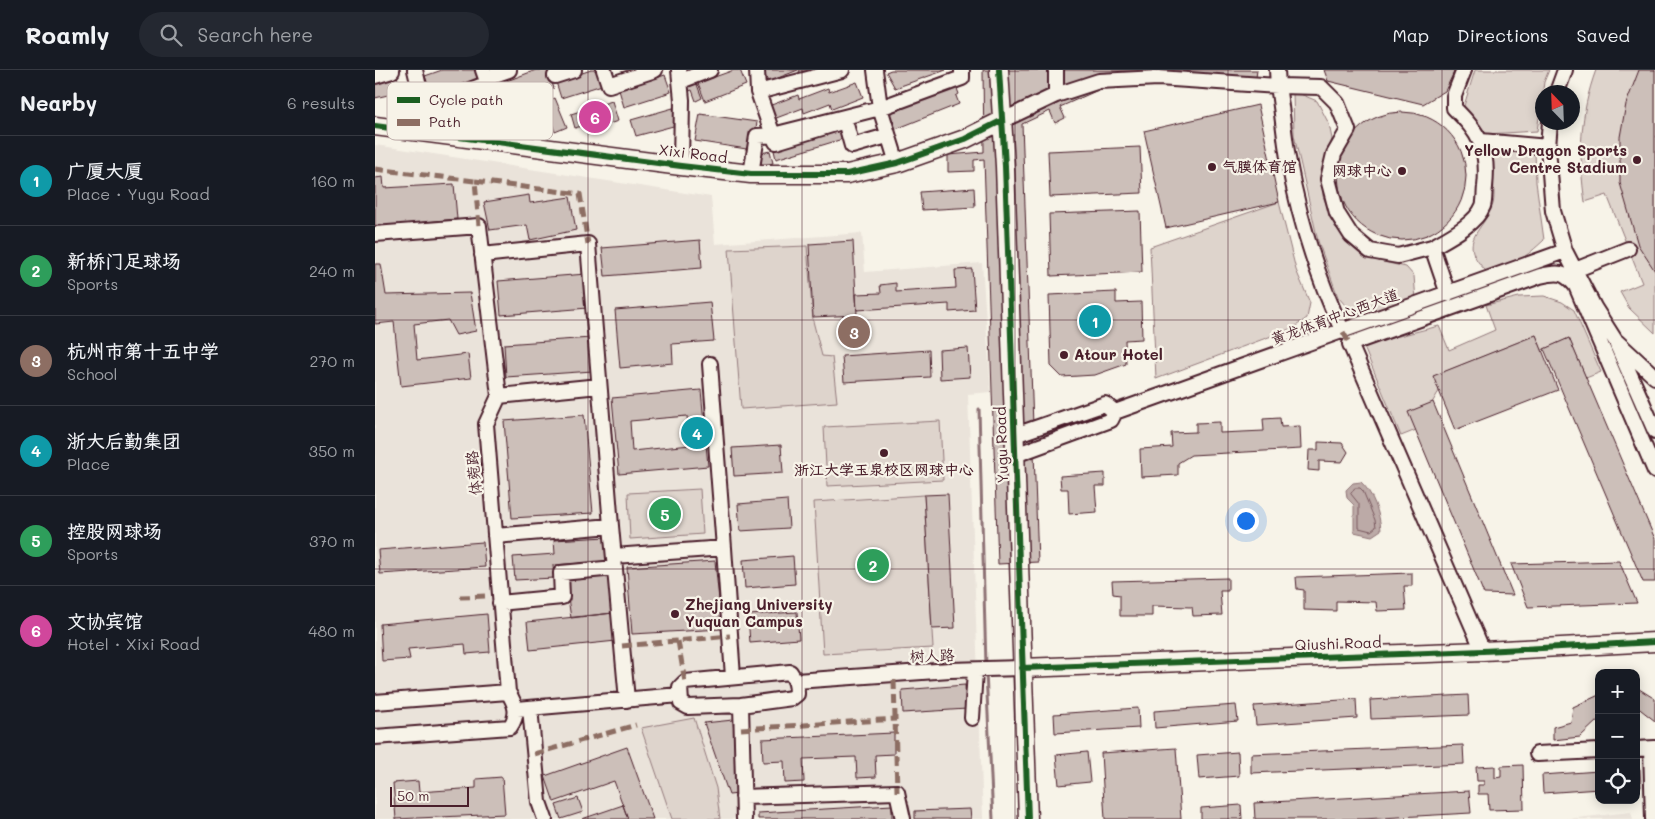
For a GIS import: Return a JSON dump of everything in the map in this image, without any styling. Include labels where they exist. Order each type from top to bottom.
[{"type":"main road","name":"Yugu Road","points":[[999,70],[1005,166],[1015,435],[1014,669],[1028,819]]},
{"type":"main road","name":"Xixi Road","points":[[485,140],[751,174],[847,174],[897,163],[965,139],[1001,121]]},
{"type":"main road","name":"Qiushi Road","points":[[1014,669],[1483,651],[1655,642]]},
{"type":"street","points":[[485,76],[492,76],[509,70]]},
{"type":"street","points":[[555,76],[574,70]]},
{"type":"street","points":[[604,70],[609,85],[655,70]]},
{"type":"street","points":[[681,166],[685,75],[710,70]]},
{"type":"street","points":[[757,70],[758,92],[775,142],[845,121],[852,146],[887,136]]},
{"type":"street","points":[[758,92],[842,70]]},
{"type":"street","points":[[875,70],[880,108],[887,136],[897,163]]},
{"type":"street","points":[[751,174],[757,136],[773,135],[880,108],[962,78],[962,70]]},
{"type":"street","points":[[1277,70],[1288,157],[1302,221],[1326,296],[1343,332]]},
{"type":"street","points":[[1001,121],[1057,95],[1099,81],[1158,78],[1321,87],[1337,103],[1348,130],[1334,154],[1328,179],[1337,213],[1351,235],[1370,251],[1398,256],[1432,247],[1462,230],[1483,207],[1487,168],[1481,140],[1470,123],[1454,108],[1454,96],[1464,70]]},
{"type":"street","points":[[1560,85],[1565,70]]},
{"type":"street","points":[[375,76],[392,71]]},
{"type":"street","points":[[1055,71],[1057,95]]},
{"type":"street","points":[[1549,130],[1547,147],[1553,212],[1565,251],[1615,340],[1655,431]]},
{"type":"street","points":[[1481,140],[1547,147]]},
{"type":"street","points":[[375,234],[479,226],[499,396],[599,386]]},
{"type":"street","points":[[483,255],[588,244],[627,700]]},
{"type":"street","points":[[1432,247],[1448,294]]},
{"type":"street","points":[[1575,270],[1628,248]]},
{"type":"street","name":"黄龙体育中心西大道","points":[[1015,455],[1111,420],[1115,412],[1565,251]]},
{"type":"street","points":[[1483,651],[1350,344],[1540,276],[1555,272],[1568,276],[1576,286],[1655,471]]},
{"type":"street","points":[[1615,340],[1655,377]]},
{"type":"street","points":[[710,364],[733,678]]},
{"type":"street","name":"体菀路","points":[[499,396],[486,424],[508,692]]},
{"type":"street","name":"黄龙体育中心西大道","points":[[1015,435],[1105,404],[1115,412]]},
{"type":"street","points":[[495,536],[611,526]]},
{"type":"street","points":[[500,603],[562,597],[561,572],[614,562],[724,548]]},
{"type":"street","name":"树人路","points":[[797,684],[952,675],[973,671],[1014,669]]},
{"type":"street","points":[[972,718],[973,671]]},
{"type":"street","points":[[790,672],[797,684],[797,694],[793,698],[741,705],[687,707],[681,702],[680,695],[680,687],[685,682],[790,672]]},
{"type":"street","points":[[375,702],[508,692],[523,709],[539,802],[545,819]]},
{"type":"street","points":[[375,737],[510,727],[523,709],[680,695]]},
{"type":"street","points":[[741,705],[744,819]]},
{"type":"street","points":[[1640,749],[1653,748],[1653,811]]},
{"type":"street","points":[[1537,754],[1595,751]]},
{"type":"street","points":[[743,797],[897,792],[903,819]]},
{"type":"shaded area","points":[[1475,70],[1549,70],[1544,85],[1535,85],[1535,130],[1537,131],[1487,134],[1463,109]]},
{"type":"shaded area","points":[[1596,70],[1655,70],[1655,333],[1629,308],[1620,292],[1642,283],[1607,195],[1585,202],[1581,152],[1582,135],[1587,102]]},
{"type":"shaded area","points":[[1293,91],[1317,101],[1329,124],[1332,139],[1322,169],[1323,196],[1335,227],[1358,250],[1379,261],[1406,267],[1414,276],[1416,300],[1354,315],[1338,297],[1318,241],[1294,135]]},
{"type":"shaded area","name":"Zhejiang University Yuquan Campus","points":[[375,145],[711,197],[715,244],[862,233],[865,272],[982,263],[991,392],[968,394],[983,819],[375,819]]},
{"type":"shaded area","points":[[1491,149],[1535,151],[1536,182],[1544,240],[1511,265],[1487,272],[1473,252],[1472,244],[1474,237],[1489,214],[1494,200]]},
{"type":"shaded area","points":[[1279,202],[1296,270],[1310,303],[1307,318],[1293,328],[1156,379],[1150,247]]},
{"type":"shaded area","points":[[807,246],[813,321],[822,356],[832,357],[837,402],[741,409],[729,249]]},
{"type":"shaded area","points":[[1544,296],[1562,302],[1574,310],[1601,372],[1586,378],[1569,338],[1542,350],[1536,335],[1434,376],[1439,391],[1416,430],[1401,436],[1363,345],[1439,326],[1449,350],[1495,330],[1486,305],[1519,297]]},
{"type":"shaded area","name":"浙江大学玉泉校区网球中心","points":[[940,421],[943,480],[827,486],[824,427]]},
{"type":"shaded area","points":[[700,489],[703,534],[630,539],[628,493]]},
{"type":"shaded area","points":[[924,495],[933,648],[823,654],[814,502]]},
{"type":"shaded area","points":[[694,718],[716,788],[720,819],[672,819],[641,728]]},
{"type":"shaded area","points":[[1631,812],[1633,819],[1568,819]]},
{"type":"water","points":[[1361,482],[1372,498],[1379,517],[1381,530],[1372,536],[1354,532],[1354,505],[1347,498],[1346,490],[1353,483]]},
{"type":"building","points":[[442,70],[477,70],[480,79],[472,82],[427,82],[425,76]]},
{"type":"building","points":[[536,70],[547,70],[552,82],[504,82]]},
{"type":"building","points":[[591,70],[597,70],[602,85],[561,98],[556,82]]},
{"type":"building","points":[[734,70],[740,70],[746,85],[705,101],[698,83]]},
{"type":"building","points":[[763,70],[798,70],[768,82]]},
{"type":"building","points":[[799,70],[812,70],[800,75]]},
{"type":"building","points":[[891,70],[946,70],[895,88],[886,72]]},
{"type":"building","points":[[983,70],[1143,70],[1060,107],[1065,118],[1055,123],[1050,111],[1022,124],[1038,562],[998,564],[984,159],[974,160],[974,171],[948,172],[948,155],[984,152]]},
{"type":"building","points":[[1147,70],[1257,70],[1256,78],[1149,75]]},
{"type":"building","points":[[1324,70],[1455,70],[1445,91],[1423,104],[1328,81]]},
{"type":"building","name":"Yellow Dragon Sports Centre Stadium","points":[[1639,70],[1655,70],[1655,271],[1638,245],[1620,183],[1620,137],[1626,104]]},
{"type":"building","points":[[665,75],[671,92],[624,107],[619,90]]},
{"type":"building","points":[[397,76],[398,82],[387,82],[387,95],[375,98],[375,82]]},
{"type":"building","points":[[696,82],[702,98],[696,101],[692,90],[687,92],[685,87]]},
{"type":"building","points":[[857,82],[863,97],[832,109],[830,103],[804,113],[803,108],[771,120],[766,107],[798,95],[799,99],[828,88],[829,92]]},
{"type":"building","points":[[956,86],[959,94],[956,96],[959,104],[896,129],[893,121],[889,122],[886,115]]},
{"type":"building","points":[[555,98],[567,127],[555,132],[553,126],[553,99]]},
{"type":"building","points":[[612,101],[618,121],[590,130],[588,124],[575,128],[571,114]]},
{"type":"building","name":"气膜体育馆","points":[[1258,105],[1279,202],[1166,228],[1144,131]]},
{"type":"building","points":[[673,108],[677,125],[636,136],[631,120]]},
{"type":"building","name":"网球中心","points":[[1402,112],[1415,113],[1427,117],[1447,131],[1461,151],[1465,163],[1465,189],[1461,201],[1447,221],[1427,235],[1415,239],[1402,240],[1389,239],[1377,235],[1357,221],[1343,201],[1339,189],[1338,176],[1339,163],[1343,151],[1357,131],[1377,117],[1389,113]]},
{"type":"building","points":[[700,114],[757,122],[753,150],[695,141]]},
{"type":"building","points":[[843,126],[846,138],[776,159],[773,146]]},
{"type":"building","points":[[1140,147],[1142,193],[1050,197],[1048,151]]},
{"type":"building","points":[[770,151],[773,163],[759,166],[757,154]]},
{"type":"building","points":[[383,177],[384,188],[454,184],[457,219],[375,227],[375,178]]},
{"type":"building","points":[[974,188],[975,207],[922,210],[920,192]]},
{"type":"building","points":[[529,195],[530,203],[570,197],[576,230],[530,240],[527,225],[490,230],[484,202]]},
{"type":"building","points":[[1140,211],[1142,272],[1051,276],[1049,214]]},
{"type":"building","points":[[700,240],[702,268],[605,276],[602,248]]},
{"type":"building","points":[[853,241],[857,315],[813,317],[809,244]]},
{"type":"building","points":[[375,264],[381,264],[386,295],[470,293],[476,331],[456,335],[448,320],[414,324],[417,360],[468,354],[471,378],[401,386],[394,322],[375,324]]},
{"type":"building","points":[[972,269],[975,310],[949,312],[949,304],[857,310],[856,294],[881,293],[880,285],[896,283],[896,292],[956,288],[955,270]]},
{"type":"building","points":[[586,274],[588,308],[501,315],[498,281]]},
{"type":"building","points":[[1116,292],[1116,303],[1141,302],[1142,339],[1125,340],[1126,364],[1095,375],[1062,377],[1051,366],[1049,295]]},
{"type":"building","points":[[710,302],[714,341],[672,344],[673,363],[620,368],[615,310]]},
{"type":"building","points":[[1536,335],[1558,390],[1455,430],[1433,376]]},
{"type":"building","points":[[591,338],[593,371],[506,377],[504,344]]},
{"type":"building","points":[[1569,338],[1655,539],[1655,582],[1643,582],[1544,349]]},
{"type":"building","points":[[968,348],[970,377],[940,379],[939,350]]},
{"type":"building","points":[[929,350],[930,377],[844,382],[842,356]]},
{"type":"building","points":[[701,390],[708,466],[619,474],[612,398]],"holes":[[[687,416],[690,445],[632,451],[630,421]]]},
{"type":"building","points":[[1433,402],[1513,595],[1484,594],[1408,412]]},
{"type":"building","points":[[584,415],[593,513],[512,518],[504,421]]},
{"type":"building","points":[[1280,418],[1281,427],[1300,426],[1301,449],[1191,455],[1178,463],[1178,475],[1141,477],[1140,449],[1172,447],[1171,433],[1196,432],[1196,423],[1220,422],[1220,433],[1264,431],[1263,419]]},
{"type":"building","points":[[1318,442],[1342,443],[1348,452],[1342,462],[1319,461],[1319,471],[1308,470],[1309,450],[1318,450]]},
{"type":"building","points":[[781,445],[783,473],[734,476],[732,448]]},
{"type":"building","points":[[1105,473],[1105,486],[1095,486],[1097,512],[1069,514],[1068,489],[1061,489],[1060,476]]},
{"type":"building","points":[[948,494],[955,628],[932,629],[924,495]]},
{"type":"building","points":[[787,500],[789,528],[740,531],[738,504]]},
{"type":"building","points":[[607,537],[609,561],[553,565],[554,578],[515,580],[513,557],[555,554],[554,540]]},
{"type":"building","points":[[483,542],[485,567],[380,574],[378,550]]},
{"type":"building","points":[[793,556],[795,584],[745,588],[743,560]]},
{"type":"building","points":[[715,561],[722,629],[632,634],[627,567]]},
{"type":"building","points":[[1619,561],[1637,603],[1528,607],[1511,564]]},
{"type":"building","points":[[1412,573],[1412,586],[1404,586],[1406,610],[1377,611],[1376,602],[1336,601],[1336,611],[1304,610],[1304,590],[1297,589],[1296,577]]},
{"type":"building","points":[[608,574],[613,613],[571,618],[565,578]]},
{"type":"building","points":[[1228,578],[1228,591],[1220,591],[1222,615],[1193,616],[1192,607],[1152,606],[1152,616],[1120,616],[1120,595],[1113,594],[1112,581]]},
{"type":"building","points":[[797,612],[799,639],[750,643],[748,615]]},
{"type":"building","points":[[613,613],[616,641],[530,650],[527,622]]},
{"type":"building","points":[[487,614],[490,652],[466,654],[465,644],[408,649],[410,659],[382,661],[380,624]]},
{"type":"building","points":[[965,685],[967,709],[903,713],[902,690]]},
{"type":"building","points":[[1640,690],[1655,699],[1655,721],[1640,709]]},
{"type":"building","points":[[1468,695],[1469,715],[1371,719],[1370,700]]},
{"type":"building","points":[[1595,697],[1595,723],[1580,737],[1553,740],[1553,727],[1571,722],[1573,707]]},
{"type":"building","points":[[1356,699],[1357,718],[1256,725],[1254,706]]},
{"type":"building","points":[[1236,705],[1238,721],[1155,728],[1154,711]]},
{"type":"building","points":[[1138,708],[1139,728],[1055,733],[1054,714]]},
{"type":"building","points":[[733,720],[738,794],[729,795],[704,723]]},
{"type":"building","points":[[894,733],[894,754],[875,755],[876,777],[857,778],[856,757],[803,759],[804,782],[785,783],[784,761],[763,762],[762,739]]},
{"type":"building","points":[[1463,745],[1464,764],[1251,773],[1251,754]]},
{"type":"building","points":[[627,747],[653,819],[628,819],[614,781],[554,802],[545,776]]},
{"type":"building","points":[[1176,748],[1181,819],[1105,819],[1101,753]]},
{"type":"building","points":[[1087,752],[1090,782],[1059,785],[1056,755]]},
{"type":"building","points":[[1238,752],[1239,776],[1199,779],[1197,755]]},
{"type":"building","points":[[1523,765],[1524,809],[1489,810],[1488,794],[1478,794],[1478,785],[1484,785],[1484,781],[1477,781],[1476,767],[1495,766],[1495,778],[1501,777],[1501,766]]},
{"type":"building","points":[[1595,771],[1595,789],[1543,793],[1542,775]]},
{"type":"building","points":[[502,777],[505,814],[396,819],[393,783],[418,781],[419,792],[476,788],[476,779]]},
{"type":"building","points":[[1469,791],[1471,813],[1363,819],[1255,819],[1254,803]]},
{"type":"building","points":[[578,798],[583,812],[561,819],[556,805]]},
{"type":"building","points":[[623,805],[628,819],[582,819]]},
{"type":"building","points":[[892,805],[892,819],[758,819],[758,813]]},
{"type":"building","points":[[1241,805],[1242,819],[1201,819],[1201,808]]},
{"type":"building","points":[[970,809],[971,819],[915,819],[915,811]]},
{"type":"waterway","points":[[979,409],[986,666]]},
{"type":"waterway","points":[[986,672],[993,819]]},
{"type":"marked path","points":[[375,169],[475,181],[479,226]]},
{"type":"marked path","points":[[475,181],[580,194],[588,244]]},
{"type":"marked path","points":[[1343,332],[1350,344]]},
{"type":"marked path","points":[[460,597],[487,596]]},
{"type":"marked path","points":[[622,646],[730,636]]},
{"type":"marked path","points":[[678,641],[685,682]]},
{"type":"marked path","points":[[894,680],[897,792]]},
{"type":"marked path","points":[[741,729],[896,719]]},
{"type":"marked path","points":[[534,754],[636,725]]},
{"type":"cycle path","points":[[999,70],[1005,166],[1028,819]]},
{"type":"cycle path","points":[[482,140],[751,174],[847,174],[897,163],[965,139],[1001,121]]},
{"type":"cycle path","points":[[375,126],[387,128]]},
{"type":"cycle path","points":[[1022,668],[1483,651],[1655,642]]},
{"type":"place","name":"文协宾馆","points":[[595,117]]},
{"type":"place","name":"Yellow Dragon Sports Centre Stadium","points":[[1637,160]]},
{"type":"place","name":"气膜体育馆","points":[[1212,167]]},
{"type":"place","name":"网球中心","points":[[1402,171]]},
{"type":"place","name":"广厦大厦","points":[[1095,321]]},
{"type":"place","name":"杭州市第十五中学","points":[[854,332]]},
{"type":"place","name":"Atour Hotel","points":[[1064,355]]},
{"type":"place","name":"浙大后勤集团","points":[[697,433]]},
{"type":"place","name":"浙江大学玉泉校区网球中心","points":[[884,453]]},
{"type":"place","name":"控股网球场","points":[[665,514]]},
{"type":"place","name":"新桥门足球场","points":[[873,565]]},
{"type":"place","name":"Zhejiang University Yuquan Campus","points":[[675,614]]}]
